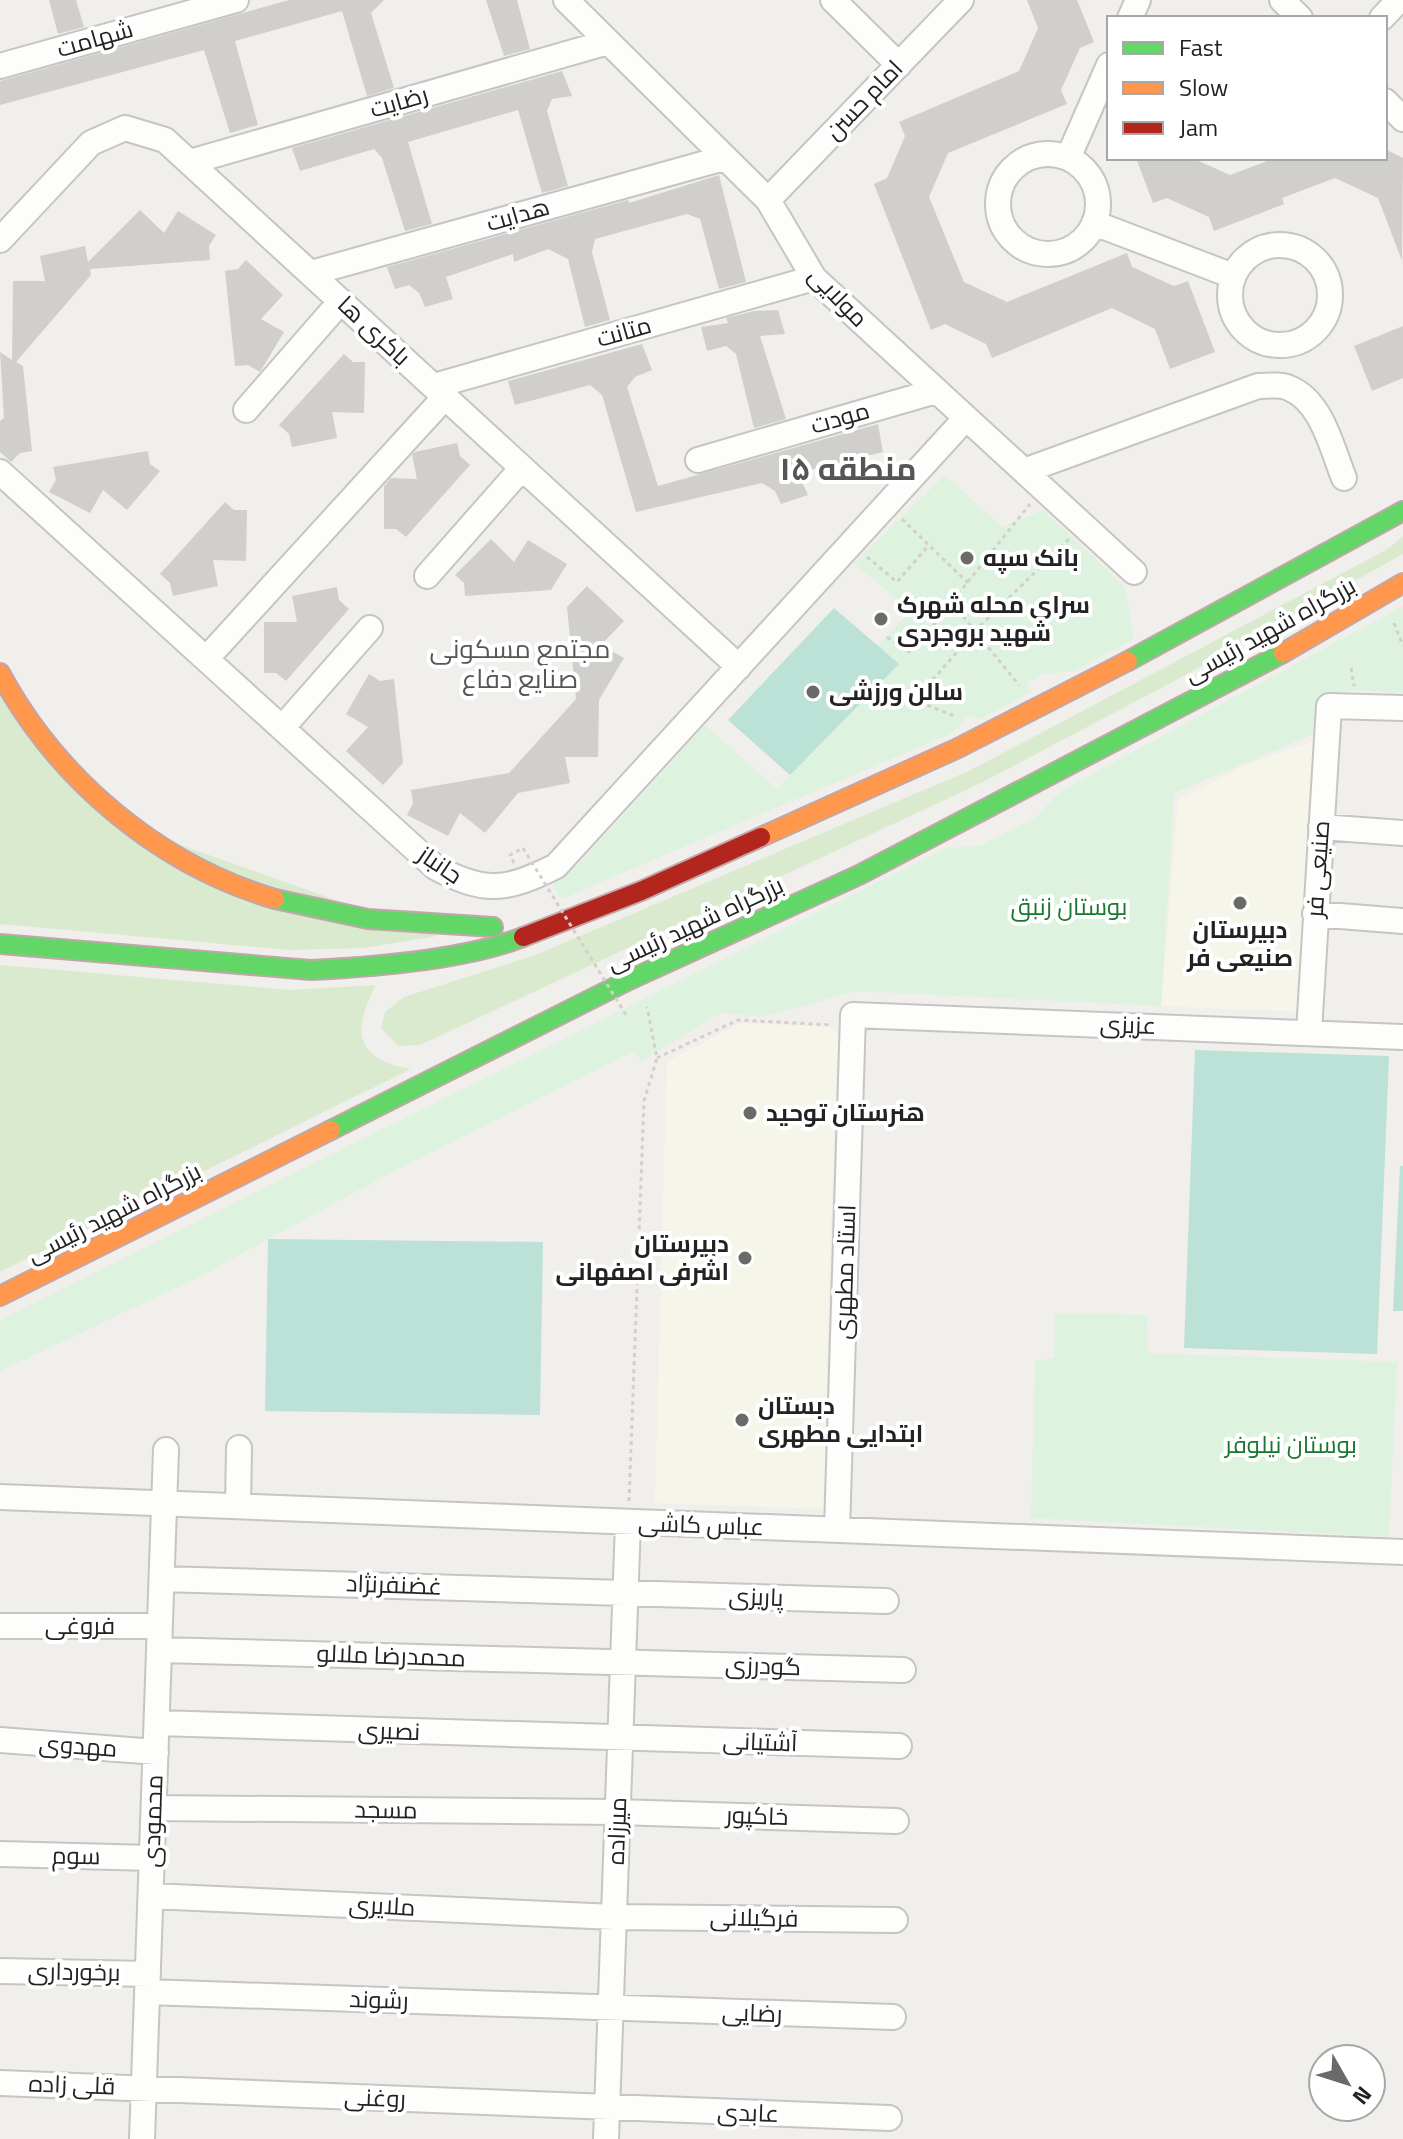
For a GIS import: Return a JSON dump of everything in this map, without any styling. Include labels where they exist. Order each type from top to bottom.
[{"type":"highway","name":"بزرگراه شهید رئیسی","points":[[0,944],[311,970],[355,968],[498,947],[554,926],[956,749],[1105,674],[1397,513]]},
{"type":"highway","name":"بزرگراه شهید رئیسی","points":[[0,1296],[629,980],[859,875],[1282,653],[1403,583]]},
{"type":"highway","points":[[0,673],[24,713],[105,807],[142,836],[232,884],[271,900],[364,921],[437,927],[554,926]]},
{"type":"street","name":"شهامت","points":[[0,66],[236,0]]},
{"type":"street","name":"مولايی","points":[[566,0],[768,200],[814,278],[1134,572]]},
{"type":"street","points":[[833,0],[899,65]]},
{"type":"street","name":"امام حسن","points":[[768,200],[961,0]]},
{"type":"street","points":[[1282,0],[1298,16]]},
{"type":"street","points":[[1384,16],[1399,0]]},
{"type":"street","name":"رضایت","points":[[190,162],[608,42]]},
{"type":"street","points":[[1068,158],[1107,70]]},
{"type":"street","points":[[1387,103],[1403,119]]},
{"type":"street","name":"باکری ها","points":[[0,240],[91,143],[125,128],[165,140],[739,667]]},
{"type":"street","points":[[1046,153],[1068,158],[1089,174],[1096,189],[1098,206],[1094,223],[1085,237],[1056,253],[1039,253],[1024,247],[1002,224],[999,192],[1016,165],[1046,153]]},
{"type":"street","name":"هدایت","points":[[311,273],[724,158]]},
{"type":"street","points":[[1094,223],[1233,276]]},
{"type":"street","points":[[1273,245],[1304,251],[1317,261],[1328,282],[1330,306],[1324,321],[1307,338],[1284,346],[1267,344],[1251,337],[1239,325],[1231,310],[1233,276],[1243,261],[1273,245]]},
{"type":"street","name":"متانت","points":[[440,392],[814,278]]},
{"type":"street","points":[[246,410],[341,301]]},
{"type":"street","points":[[1024,471],[1258,386],[1288,387],[1306,399],[1316,413],[1344,478]]},
{"type":"street","name":"مودت","points":[[698,460],[936,391]]},
{"type":"street","points":[[206,659],[440,392]]},
{"type":"street","name":"جانباز","points":[[0,472],[435,867],[467,885],[500,886],[524,882],[556,866],[966,418]]},
{"type":"street","points":[[427,576],[522,468]]},
{"type":"street","points":[[282,728],[370,628]]},
{"type":"street","name":"صنیعی فر","points":[[1309,1032],[1329,706],[1403,708]]},
{"type":"street","points":[[1321,827],[1403,833]]},
{"type":"street","points":[[1315,914],[1403,921]]},
{"type":"street","name":"عزیزی","points":[[853,1021],[1403,1037]]},
{"type":"street","name":"استاد مطهری","points":[[837,1530],[853,1021]]},
{"type":"street","points":[[238,1506],[239,1448]]},
{"type":"street","name":"محمودی","points":[[142,2139],[166,1450]]},
{"type":"street","name":"عباس کاشی","points":[[0,1497],[1403,1552]]},
{"type":"street","name":"میرزاده","points":[[606,2139],[628,1522]]},
{"type":"street","name":"غضنفرنژاد","points":[[162,1579],[626,1592]]},
{"type":"street","name":"پاریزی","points":[[626,1592],[886,1601]]},
{"type":"street","name":"فروغی","points":[[0,1626],[160,1638]]},
{"type":"street","name":"محمدرضا ملالو","points":[[160,1638],[623,1662]]},
{"type":"street","name":"گودرزی","points":[[623,1662],[903,1670]]},
{"type":"street","name":"نصیری","points":[[157,1723],[620,1738]]},
{"type":"street","name":"آشتیانی","points":[[620,1738],[899,1746]]},
{"type":"street","name":"مهدوی","points":[[0,1740],[156,1752]]},
{"type":"street","name":"مسجد","points":[[154,1808],[617,1812]]},
{"type":"street","name":"خاکپور","points":[[617,1812],[896,1821]]},
{"type":"street","name":"سوم","points":[[0,1854],[152,1858]]},
{"type":"street","name":"ملایری","points":[[151,1896],[614,1917]]},
{"type":"street","name":"فرگیلانی","points":[[614,1917],[895,1920]]},
{"type":"street","name":"برخورداری","points":[[0,1971],[147,1983]]},
{"type":"street","name":"رشوند","points":[[147,1983],[610,2008]]},
{"type":"street","name":"رضایی","points":[[610,2008],[893,2017]]},
{"type":"street","name":"قلی زاده","points":[[0,2083],[143,2088]]},
{"type":"street","name":"روغنی","points":[[143,2088],[607,2108]]},
{"type":"street","name":"عابدی","points":[[607,2108],[889,2118]]},
{"type":"path","points":[[887,637],[911,653],[953,604],[1042,488]]},
{"type":"path","points":[[886,505],[968,583]]},
{"type":"path","points":[[917,698],[976,630],[1083,525]]},
{"type":"path","points":[[852,543],[897,582],[929,545]]},
{"type":"path","points":[[953,604],[1026,695]]},
{"type":"path","points":[[1390,614],[1403,646]]},
{"type":"path","points":[[1351,668],[1355,690]]},
{"type":"path","points":[[868,681],[917,698],[964,721]]},
{"type":"path","points":[[510,855],[523,848],[626,1015]]},
{"type":"path","points":[[628,1522],[644,1101],[657,1058],[647,1003]]},
{"type":"path","points":[[657,1058],[738,1020],[853,1021]]},
{"type":"shaded area","name":"دبیرستان صنیعی فر","points":[[1315,741],[1307,1012],[1161,1006],[1178,800],[1250,763]]},
{"type":"shaded area","points":[[742,1023],[830,1027],[838,1034],[827,1340],[828,1501],[822,1509],[655,1503],[667,1061]]},
{"type":"green space","points":[[945,475],[1002,527],[1043,510],[1125,587],[1134,639],[1074,671],[1043,674],[1027,683],[1031,692],[980,719],[969,715],[952,733],[561,899],[551,881],[579,864],[705,725],[778,790],[868,681],[875,649],[911,611],[854,563]]},
{"type":"green space","points":[[1403,536],[1403,554],[1178,679],[981,783],[420,1045],[398,1046],[381,1028],[385,1012],[404,997],[533,956],[971,770],[1388,549]]},
{"type":"green space","name":"بوستان زنبق","points":[[1403,606],[1403,693],[1355,690],[1321,694],[1315,733],[1174,793],[1161,1006],[855,991],[764,1017],[721,1013],[641,1061],[634,1051],[390,1173],[203,1275],[0,1371],[0,1320],[946,848],[979,846],[1035,818],[1061,791]]},
{"type":"green space","name":"سالن ورزشی","points":[[834,608],[899,664],[790,775],[728,720]]},
{"type":"green space","points":[[0,691],[107,819],[437,936],[364,948],[290,950],[0,924]]},
{"type":"green space","points":[[0,965],[290,990],[376,985],[363,1016],[363,1040],[378,1058],[411,1069],[0,1272]]},
{"type":"green space","points":[[1195,1050],[1389,1056],[1377,1354],[1184,1348]]},
{"type":"green space","points":[[1400,1166],[1403,1166],[1403,1311],[1393,1311]]},
{"type":"green space","points":[[268,1239],[543,1242],[540,1415],[265,1411]]},
{"type":"green space","name":"بوستان نیلوفر","points":[[1055,1313],[1147,1315],[1148,1353],[1397,1362],[1389,1537],[1031,1518],[1035,1361],[1054,1358]]},
{"type":"building","points":[[49,0],[76,0],[84,27],[58,34]]},
{"type":"building","points":[[289,0],[384,0],[371,13],[394,88],[367,96],[342,11],[235,41],[258,125],[230,133],[204,50],[0,105],[0,81]]},
{"type":"building","points":[[486,0],[517,0],[530,49],[504,56]]},
{"type":"building","points":[[1027,0],[1077,0],[1094,42],[1080,48],[1061,90],[1067,104],[948,153],[929,197],[964,282],[1007,302],[1127,253],[1132,267],[1174,286],[1188,281],[1215,352],[1170,369],[1155,329],[1112,308],[992,358],[986,344],[945,324],[931,330],[874,184],[887,178],[905,136],[899,122],[1019,71],[1038,28]]},
{"type":"building","points":[[562,71],[572,96],[552,99],[547,111],[568,186],[542,193],[518,110],[408,142],[432,224],[405,231],[382,158],[374,149],[300,171],[292,148]]},
{"type":"building","points":[[1387,150],[1403,158],[1402,261],[1378,198],[1335,178],[1282,198],[1284,204],[1214,231],[1209,217],[1167,198],[1153,203],[1137,160],[1196,160],[1230,175],[1270,160],[1387,160]]},
{"type":"building","points":[[719,175],[746,282],[719,289],[700,219],[687,214],[595,239],[592,252],[610,320],[585,327],[568,259],[548,249],[514,262],[513,254],[446,277],[453,299],[425,307],[419,293],[409,285],[395,289],[387,267],[628,200],[629,203]]},
{"type":"building","points":[[140,210],[164,233],[178,211],[216,235],[209,246],[210,260],[90,269],[91,275],[16,362],[23,366],[32,451],[20,453],[11,462],[0,452],[0,421],[4,418],[0,352],[12,360],[13,281],[45,281],[40,256],[85,246],[88,262]]},
{"type":"building","points":[[246,260],[283,295],[261,319],[284,332],[260,372],[248,365],[235,366],[225,271],[238,269]]},
{"type":"building","points":[[778,310],[785,334],[760,336],[786,419],[754,428],[736,354],[726,346],[707,351],[701,327],[728,323],[726,318],[754,311]]},
{"type":"building","points":[[1403,326],[1403,378],[1372,391],[1354,346]]},
{"type":"building","points":[[642,344],[652,370],[635,377],[627,387],[658,486],[878,424],[883,452],[810,470],[802,482],[808,495],[781,504],[775,491],[762,483],[636,512],[602,395],[590,385],[515,405],[508,381]]},
{"type":"building","points":[[344,354],[353,362],[365,362],[364,413],[332,412],[337,438],[292,447],[289,434],[279,425]]},
{"type":"building","points":[[457,443],[460,456],[470,465],[406,537],[396,529],[384,529],[384,486],[391,478],[417,479],[412,455],[415,452]]},
{"type":"building","points":[[148,451],[150,464],[160,471],[127,510],[103,490],[90,513],[49,492],[56,480],[53,467]]},
{"type":"building","points":[[225,502],[234,510],[247,510],[246,561],[213,560],[218,586],[173,596],[170,583],[160,574]]},
{"type":"building","points":[[491,539],[514,562],[528,540],[567,564],[551,590],[465,596],[464,583],[455,575]]},
{"type":"building","points":[[587,586],[624,621],[601,645],[624,658],[599,700],[598,757],[565,757],[570,783],[518,793],[485,833],[460,813],[448,836],[407,815],[413,803],[411,790],[509,773],[576,699],[567,607]]},
{"type":"building","points":[[337,587],[339,600],[349,609],[286,681],[276,673],[264,673],[264,622],[297,622],[292,596]]},
{"type":"building","points":[[369,674],[380,681],[394,679],[403,763],[383,785],[346,751],[368,727],[346,714]]},
{"type":"traffic: fast","points":[[1128,661],[1403,511]]},
{"type":"traffic: fast","points":[[331,1130],[629,980],[859,875],[1283,653]]},
{"type":"traffic: fast","points":[[275,899],[368,919],[493,927]]},
{"type":"traffic: fast","points":[[0,944],[311,970],[447,957],[523,937]]},
{"type":"traffic: slow","points":[[1283,653],[1403,583]]},
{"type":"traffic: slow","points":[[761,837],[956,749],[1128,661]]},
{"type":"traffic: slow","points":[[0,673],[23,712],[51,748],[81,782],[115,813],[191,864],[232,884],[275,899]]},
{"type":"traffic: slow","points":[[0,1296],[331,1130]]},
{"type":"traffic: jam","points":[[523,937],[641,891],[761,837]]},
{"type":"place","name":"بانک سپه","points":[[967,558]]},
{"type":"place","name":"سرای محله شهرک شهید بروجردی","points":[[881,619]]},
{"type":"place","name":"سالن ورزشی","points":[[813,692]]},
{"type":"place","name":"دبیرستان صنیعی فر","points":[[1240,903]]},
{"type":"place","name":"هنرستان توحید","points":[[750,1113]]},
{"type":"place","name":"دبیرستان اشرفی اصفهانی","points":[[745,1258]]},
{"type":"place","name":"دبستان ابتدایی مطهری","points":[[742,1420]]},
{"type":"district","name":"منطقه ۱۵","points":[[848,469]]},
{"type":"district","name":"مجتمع مسکونی صنایع دفاع","points":[[520,664]]}]
